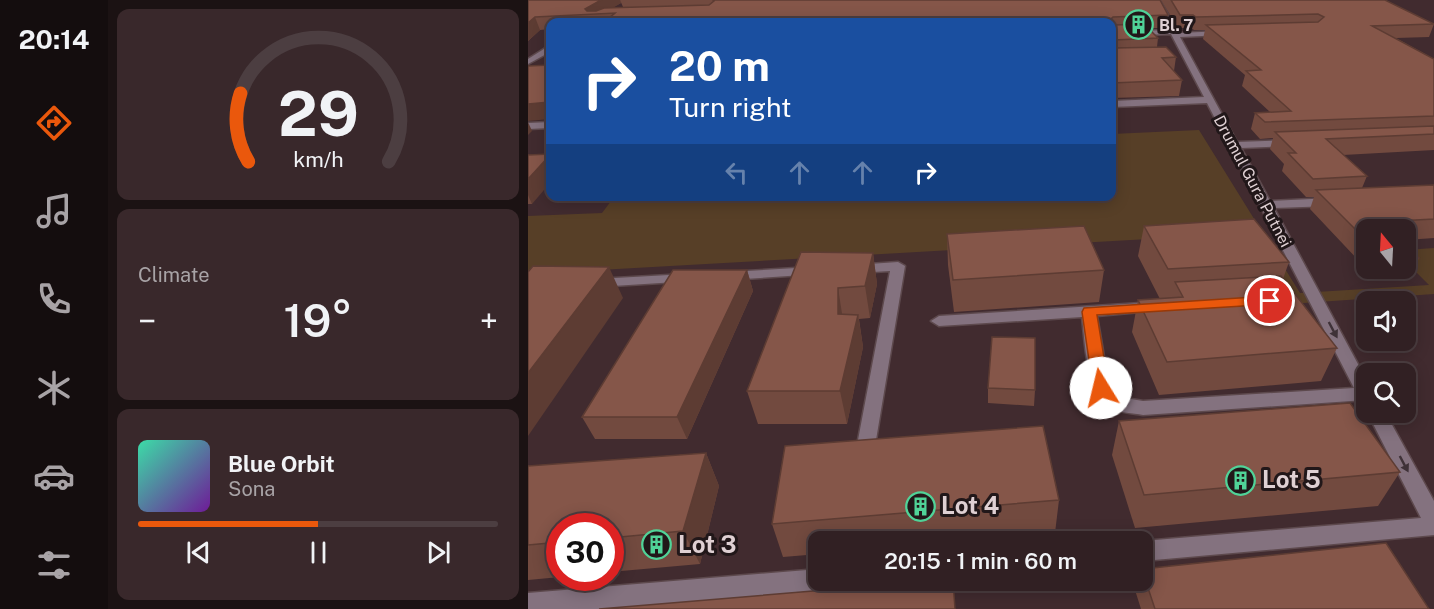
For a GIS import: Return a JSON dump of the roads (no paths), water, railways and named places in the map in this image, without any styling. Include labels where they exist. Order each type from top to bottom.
[{"type":"street","name":"Drumul Gura Putnei","points":[[1157,0],[1175,33],[1182,56],[1211,100],[1266,205],[1309,298],[1356,377]]},
{"type":"street","points":[[1116,34],[1234,33]]},
{"type":"street","points":[[528,62],[546,53]]},
{"type":"street","points":[[1116,104],[1211,100]]},
{"type":"street","points":[[528,126],[546,125]]},
{"type":"street","points":[[1234,145],[1305,142]]},
{"type":"street","points":[[1266,205],[1350,201]]},
{"type":"street","points":[[588,283],[898,266],[867,440]]},
{"type":"street","points":[[939,321],[1173,306]]},
{"type":"street","points":[[1089,312],[1101,388],[1114,403],[1143,408],[1356,395]]},
{"type":"street","points":[[1382,423],[1434,521]]},
{"type":"street","points":[[1153,550],[1434,526]]},
{"type":"street","points":[[528,604],[808,580]]},
{"type":"place","name":"Bl. 7","points":[[1138,25]]},
{"type":"place","name":"Lot 5","points":[[1241,480]]},
{"type":"place","name":"Lot 4","points":[[920,506]]},
{"type":"place","name":"Lot 3","points":[[657,545]]}]
